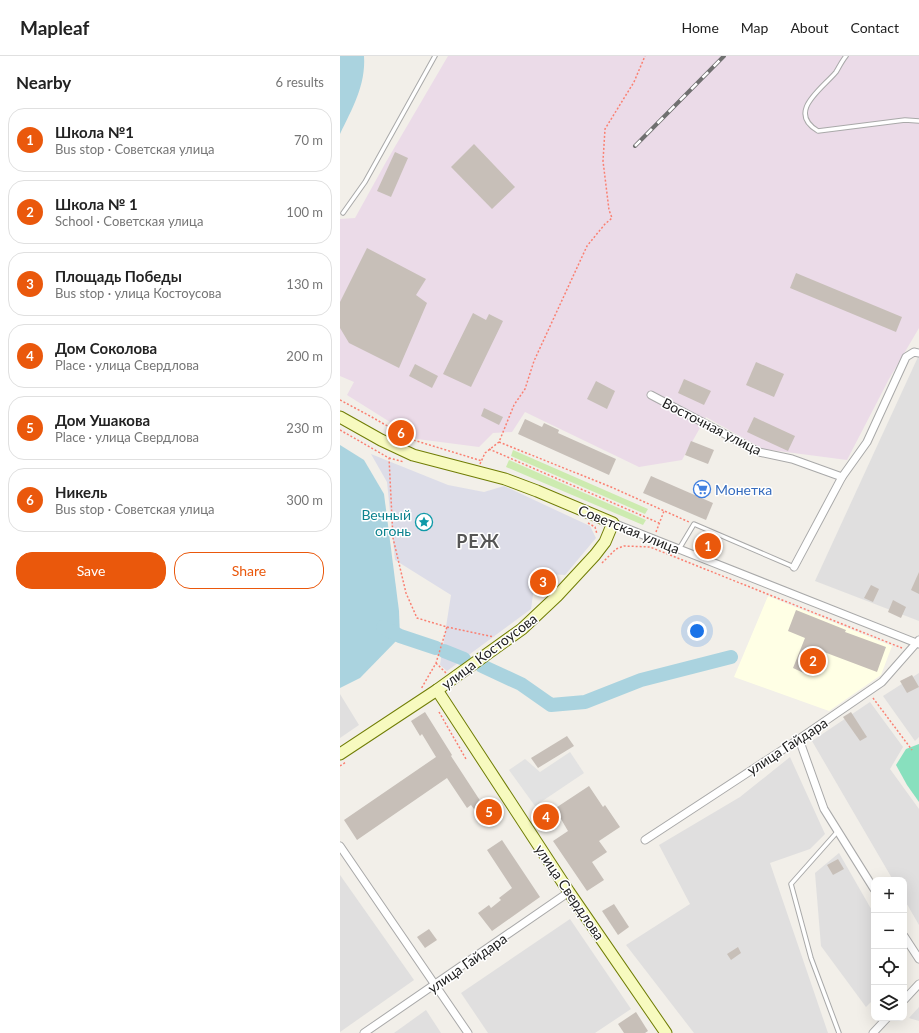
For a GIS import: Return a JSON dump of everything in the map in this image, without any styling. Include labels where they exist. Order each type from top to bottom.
[{"type":"main road","name":"Советская улица","points":[[340,417],[381,440],[413,454],[505,480],[544,494],[613,523]]},
{"type":"main road","name":"улица Костоусова","points":[[343,758],[420,701],[522,629],[557,596],[595,555],[605,542],[613,523]]},
{"type":"main road","name":"улица Свердлова","points":[[437,690],[569,892],[666,1033]]},
{"type":"street","points":[[794,567],[842,477],[866,442],[906,357],[914,352],[919,353]]},
{"type":"street","name":"Восточная улица","points":[[651,395],[759,452],[792,460],[842,477]]},
{"type":"street","name":"Советская улица","points":[[613,523],[918,642]]},
{"type":"street","name":"улица Гайдара","points":[[645,840],[799,739],[882,682],[918,642]]},
{"type":"street","points":[[799,739],[824,809],[871,884]]},
{"type":"street","points":[[340,846],[436,984],[468,1033]]},
{"type":"street","name":"улица Гайдара","points":[[364,1033],[569,892]]},
{"type":"street","points":[[907,941],[919,959]]},
{"type":"street","points":[[907,997],[919,984]]},
{"type":"street","points":[[873,1033],[884,1021]]},
{"type":"lane","points":[[342,213],[365,182],[435,56]]},
{"type":"lane","points":[[846,56],[836,72],[808,102],[805,111],[806,119],[810,126],[818,131],[905,120],[919,121]]},
{"type":"lane","points":[[679,549],[694,524],[794,567]]},
{"type":"lane","points":[[838,831],[791,884],[811,958],[839,1033]]},
{"type":"path","points":[[340,400],[410,439],[482,460],[485,453],[499,442],[514,405],[525,389],[534,361],[587,246],[604,224],[612,218],[609,210],[603,161],[605,129],[634,82],[645,56]]},
{"type":"path","points":[[340,430],[389,458],[410,464]]},
{"type":"path","points":[[499,442],[611,487],[694,524]]},
{"type":"path","points":[[490,449],[659,523]]},
{"type":"path","points":[[389,458],[393,538],[406,592],[417,618],[447,627],[501,638]]},
{"type":"path","points":[[650,547],[664,511]]},
{"type":"path","points":[[588,524],[595,527],[598,538]]},
{"type":"path","points":[[597,567],[616,549],[624,546],[650,547],[910,651]]},
{"type":"path","points":[[420,701],[417,696],[436,663],[447,627]]},
{"type":"path","points":[[869,691],[912,750]]},
{"type":"path","points":[[438,709],[466,759]]},
{"type":"path","points":[[340,766],[343,758]]},
{"type":"shaded area","points":[[448,56],[919,56],[919,328],[889,379],[847,460],[763,449],[706,417],[682,460],[639,467],[525,412],[512,432],[493,433],[479,447],[417,439],[347,395],[354,382],[340,376],[340,219],[355,218]]},
{"type":"shaded area","points":[[919,357],[919,621],[815,581]]},
{"type":"shaded area","points":[[371,454],[448,485],[484,492],[504,486],[590,526],[596,538],[565,575],[536,573],[531,609],[447,671],[440,665],[451,595],[395,560],[387,482]]},
{"type":"shaded area","points":[[768,596],[892,646],[881,675],[829,711],[734,677]]},
{"type":"shaded area","points":[[919,673],[919,737],[915,741],[883,696]]},
{"type":"shaded area","points":[[340,694],[359,725],[340,738]]},
{"type":"shaded area","points":[[870,702],[903,747],[890,769],[919,809],[919,925],[907,904],[907,877],[891,877],[812,741]]},
{"type":"shaded area","points":[[570,752],[584,773],[535,806],[509,770],[525,759],[540,772]]},
{"type":"shaded area","points":[[790,757],[825,834],[810,849],[770,863],[828,1033],[694,1033],[626,945],[690,904],[659,845],[740,797]]},
{"type":"shaded area","points":[[839,853],[871,909],[871,1002],[866,1007],[821,946],[815,873]]},
{"type":"shaded area","points":[[340,875],[414,980],[340,1032]]},
{"type":"shaded area","points":[[570,919],[631,1009],[595,1033],[488,1033],[461,993]]},
{"type":"shaded area","points":[[919,1007],[919,1021],[909,1018]]},
{"type":"shaded area","points":[[426,1010],[441,1033],[394,1033]]},
{"type":"green space","points":[[513,450],[648,509],[645,514],[511,456]]},
{"type":"green space","points":[[509,460],[646,520],[643,525],[506,467]]},
{"type":"green space","points":[[919,744],[919,802],[907,785],[896,765],[906,749]]},
{"type":"water","points":[[340,56],[364,56],[364,67],[363,77],[357,96],[340,134]]},
{"type":"water","points":[[340,445],[364,460],[384,494],[399,611],[400,637],[360,678],[340,688]]},
{"type":"building","points":[[474,144],[515,187],[492,209],[451,167]]},
{"type":"building","points":[[395,152],[408,158],[391,197],[377,191]]},
{"type":"building","points":[[367,248],[426,279],[416,295],[427,303],[399,368],[349,343],[340,328],[340,302]]},
{"type":"building","points":[[796,273],[902,317],[896,332],[790,288]]},
{"type":"building","points":[[473,313],[486,320],[489,314],[503,321],[471,387],[443,374]]},
{"type":"building","points":[[756,362],[784,374],[774,397],[746,385]]},
{"type":"building","points":[[415,364],[438,376],[432,388],[409,376]]},
{"type":"building","points":[[684,379],[711,391],[704,405],[678,393]]},
{"type":"building","points":[[596,381],[615,391],[607,409],[587,399]]},
{"type":"building","points":[[484,408],[503,417],[499,425],[481,416]]},
{"type":"building","points":[[754,417],[795,436],[788,451],[747,432]]},
{"type":"building","points":[[525,419],[542,427],[544,423],[559,430],[558,433],[616,459],[609,475],[518,434]]},
{"type":"building","points":[[691,441],[714,450],[708,464],[685,455]]},
{"type":"building","points":[[651,476],[713,503],[706,520],[643,493]]},
{"type":"building","points":[[919,572],[919,594],[911,590]]},
{"type":"building","points":[[871,585],[879,589],[873,602],[864,598]]},
{"type":"building","points":[[893,600],[906,607],[901,618],[888,612]]},
{"type":"building","points":[[796,610],[846,630],[845,632],[886,647],[877,672],[816,649],[806,674],[793,668],[805,638],[788,631]]},
{"type":"building","points":[[912,675],[919,687],[907,693],[900,681]]},
{"type":"building","points":[[425,712],[481,802],[483,800],[493,813],[482,820],[471,805],[467,808],[447,778],[357,840],[344,820],[436,757],[422,734],[420,736],[411,721]]},
{"type":"building","points":[[851,712],[867,737],[860,741],[843,717]]},
{"type":"building","points":[[567,736],[574,746],[538,768],[531,758]]},
{"type":"building","points":[[589,786],[603,807],[605,805],[620,827],[599,841],[607,852],[592,862],[604,880],[587,891],[553,841],[568,831],[561,819],[549,827],[542,817]]},
{"type":"building","points":[[502,840],[540,897],[492,931],[478,913],[489,905],[491,908],[501,900],[499,898],[512,888],[487,850]]},
{"type":"building","points":[[838,859],[844,869],[833,875],[827,865]]},
{"type":"building","points":[[614,904],[629,927],[618,935],[602,911]]},
{"type":"building","points":[[429,929],[437,940],[425,948],[417,937]]},
{"type":"building","points":[[738,947],[741,953],[731,960],[727,954]]},
{"type":"building","points":[[636,1012],[648,1031],[645,1033],[624,1033],[618,1024]]},
{"type":"waterway","points":[[383,627],[400,636],[436,648]]},
{"type":"waterway","points":[[444,651],[464,659]]},
{"type":"waterway","points":[[482,666],[521,684],[551,705],[585,702],[641,680],[731,657]]},
{"type":"railway","points":[[635,146],[724,56]]},
{"type":"place","name":"Никель","points":[[401,433]]},
{"type":"place","name":"Монетка","points":[[702,489]]},
{"type":"place","name":"Вечный огонь","points":[[424,522]]},
{"type":"place","name":"Школа №1","points":[[708,546]]},
{"type":"place","name":"Площадь Победы","points":[[543,582]]},
{"type":"place","name":"Школа № 1","points":[[813,661]]},
{"type":"place","name":"Дом Ушакова","points":[[489,812]]},
{"type":"place","name":"Дом Соколова","points":[[546,817]]},
{"type":"district","name":"РЕЖ","points":[[478,541]]}]
